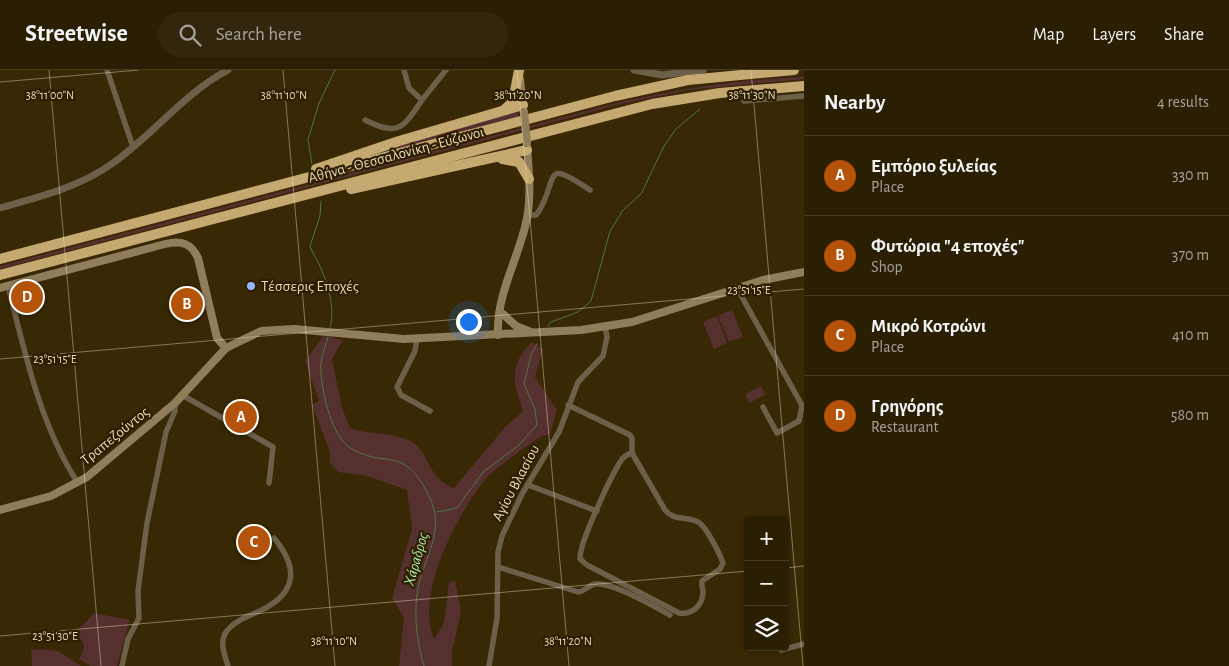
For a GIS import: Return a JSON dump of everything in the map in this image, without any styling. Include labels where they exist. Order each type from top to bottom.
[{"type":"highway","points":[[505,109],[513,102],[519,70]]},
{"type":"highway","name":"Αθήνα - Θεσσαλονίκη - Εύζωνοι","points":[[0,258],[664,83],[794,70]]},
{"type":"highway","name":"Αθήνα - Θεσσαλονίκη - Εύζωνοι","points":[[0,276],[619,112],[686,99],[804,86]]},
{"type":"highway","points":[[259,190],[380,147],[505,109],[523,109]]},
{"type":"highway","points":[[619,112],[632,112]]},
{"type":"highway","points":[[262,206],[491,159],[527,147]]},
{"type":"highway","points":[[491,159],[519,162],[529,179]]},
{"type":"main road","points":[[501,335],[498,314],[528,215],[529,179],[519,70]]},
{"type":"main road","points":[[4,287],[171,242],[183,242],[193,249],[198,258],[217,338],[226,348]]},
{"type":"main road","name":"Τραπεζούντος","points":[[0,510],[40,500],[78,483],[175,403],[226,348],[255,333],[281,328],[417,338],[501,335],[605,327],[642,320],[737,288],[804,272]]},
{"type":"main road","points":[[501,303],[503,314],[501,335]]},
{"type":"main road","points":[[503,314],[516,326],[535,333]]},
{"type":"street","points":[[107,70],[133,147]]},
{"type":"street","points":[[0,208],[82,181],[112,164],[185,98],[228,70]]},
{"type":"street","points":[[404,70],[409,88],[422,100]]},
{"type":"street","points":[[365,120],[378,127],[398,129],[403,126],[446,70]]},
{"type":"street","points":[[634,70],[662,75],[703,70]]},
{"type":"street","points":[[744,101],[804,96]]},
{"type":"street","points":[[528,215],[536,214],[539,211],[552,178],[556,174],[563,173],[590,190]]},
{"type":"street","points":[[4,287],[42,410],[69,470],[78,483]]},
{"type":"street","points":[[737,288],[803,407],[799,421],[777,433],[763,407]]},
{"type":"street","name":"Αγίου Βλασίου","points":[[489,666],[497,618],[498,567],[502,536],[528,485],[559,432],[578,382],[603,356],[607,337],[605,327]]},
{"type":"street","points":[[417,338],[415,351],[397,387],[401,395],[430,410]]},
{"type":"street","points":[[182,395],[273,447],[269,483]]},
{"type":"street","points":[[122,666],[128,639],[139,618],[138,590],[148,515],[166,432],[175,411],[175,403]]},
{"type":"street","points":[[568,406],[630,435],[632,438],[632,453],[671,516],[699,522],[722,559],[720,568],[702,580],[703,593],[695,610],[686,614],[679,613],[583,562],[580,554],[597,511],[621,461],[632,453]]},
{"type":"street","points":[[528,485],[597,511]]},
{"type":"street","points":[[228,666],[222,641],[226,632],[254,612],[275,602],[291,577],[290,562],[274,538]]},
{"type":"street","points":[[498,567],[578,592],[596,583],[630,593],[670,615]]},
{"type":"street","points":[[789,648],[804,644]]},
{"type":"shaded area","points":[[804,77],[804,79],[689,90],[617,105],[0,269],[0,266],[616,103],[709,85]]},
{"type":"shaded area","points":[[518,111],[518,118],[331,166]]},
{"type":"shaded area","points":[[732,310],[743,337],[729,342],[718,316]]},
{"type":"shaded area","points":[[717,316],[727,343],[714,349],[703,322]]},
{"type":"shaded area","points":[[323,336],[343,340],[332,359],[342,408],[350,428],[396,436],[411,441],[422,451],[438,478],[454,488],[506,426],[523,411],[515,383],[516,367],[524,351],[532,342],[543,349],[535,377],[557,410],[550,434],[540,437],[518,452],[483,482],[461,515],[441,558],[434,580],[430,601],[430,621],[434,639],[444,623],[449,583],[455,580],[461,612],[452,652],[452,666],[399,666],[404,618],[392,598],[412,529],[407,490],[367,476],[338,472],[330,462],[330,452],[312,405],[319,401],[305,361]]},
{"type":"shaded area","points":[[761,386],[765,395],[749,403],[745,394]]},
{"type":"shaded area","points":[[94,613],[130,620],[117,666],[90,666],[79,659],[84,647],[82,640],[65,636],[82,626]]},
{"type":"shaded area","points":[[31,650],[58,651],[81,666],[32,666]]},
{"type":"waterway","name":"Χάραδρος","points":[[312,164],[308,140],[319,103],[335,70]]},
{"type":"waterway","points":[[548,326],[551,322],[578,312],[591,301],[610,231],[623,210],[641,194],[664,146],[676,129],[700,109]]},
{"type":"waterway","name":"Χάραδρος","points":[[321,201],[320,216],[310,246],[322,271],[330,295],[332,312],[330,327]]},
{"type":"waterway","name":"Χάραδρος","points":[[328,337],[322,360],[322,383],[324,395],[337,432],[349,447],[362,454],[393,460],[402,463],[410,469],[419,479],[434,509],[435,522],[432,545],[420,581],[416,603],[417,630],[424,666]]},
{"type":"waterway","points":[[437,512],[457,508],[484,471],[518,446],[537,425],[535,409],[524,384],[531,355],[537,344]]},
{"type":"place","name":"Τέσσερις Εποχές","points":[[251,286]]},
{"type":"place","name":"Γρηγόρης","points":[[27,297]]},
{"type":"place","name":"Φυτώρια \"4 εποχές\"","points":[[187,304]]},
{"type":"place","name":"Εμπόριο ξυλείας","points":[[241,417]]},
{"type":"place","name":"Μικρό Κοτρώνι","points":[[254,542]]}]
